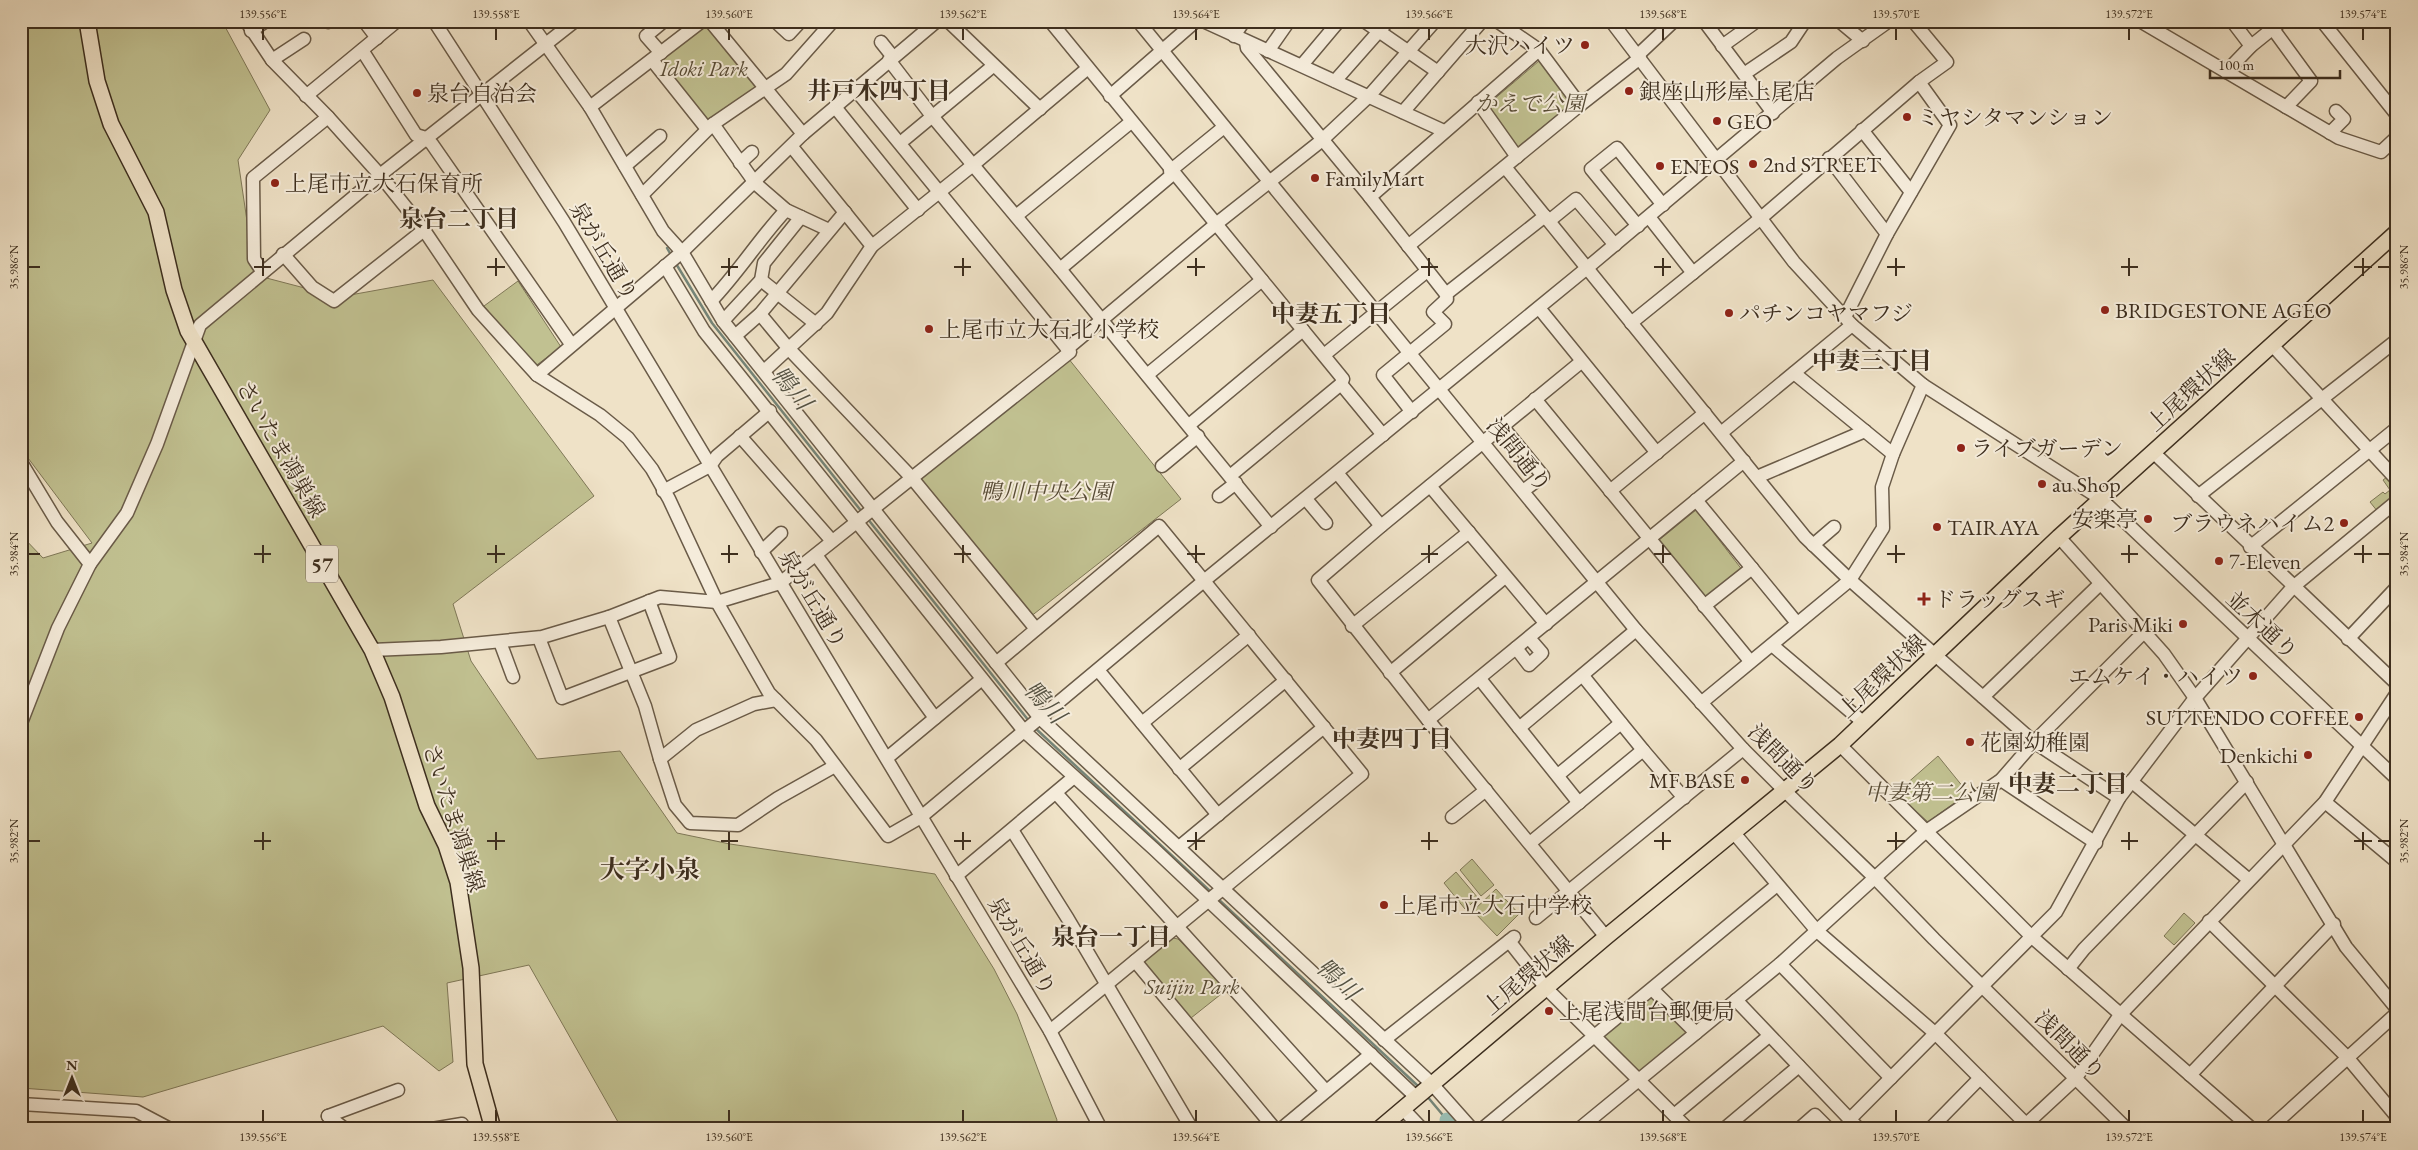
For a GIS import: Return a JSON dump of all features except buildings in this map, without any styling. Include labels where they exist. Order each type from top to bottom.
[{"type":"main road","name":"さいたま鴻巣線","points":[[87,21],[97,81],[108,115],[156,212],[174,290],[193,340],[372,650],[392,697],[427,806],[446,845],[458,882],[471,968],[475,1064],[493,1129]]},
{"type":"main road","name":"上尾環状線","points":[[1379,1129],[1606,937],[1734,834],[1840,745],[2152,452],[2396,234]]},
{"type":"street","points":[[266,21],[248,26],[272,60],[328,117],[380,175],[424,230],[478,310],[537,375],[600,415],[628,438],[652,469],[717,602],[769,693],[816,740],[888,836],[921,817],[1205,580],[1338,474],[1716,162],[1837,58],[1889,21]]},
{"type":"street","points":[[364,21],[377,38]]},
{"type":"street","points":[[306,96],[397,21]]},
{"type":"street","name":"泉が丘通り","points":[[434,21],[482,94],[616,309],[887,758],[1050,1032],[1102,1129]]},
{"type":"street","points":[[529,21],[590,107],[663,231],[682,252],[724,321],[1040,718],[1432,1084],[1472,1129]]},
{"type":"street","points":[[21,723],[58,628],[90,564],[128,513],[157,444],[200,325],[262,271],[380,175],[575,21]]},
{"type":"street","points":[[664,21],[646,36],[656,56],[710,127],[755,183],[786,210],[829,230]]},
{"type":"street","points":[[590,107],[702,21]]},
{"type":"street","points":[[710,21],[803,134]]},
{"type":"street","points":[[775,21],[789,34],[801,21]]},
{"type":"street","points":[[642,196],[710,127],[786,74],[833,21]]},
{"type":"street","points":[[537,375],[571,344],[616,309],[682,252],[792,147],[803,134],[937,21]]},
{"type":"street","points":[[948,21],[1040,109]]},
{"type":"street","points":[[1050,21],[1172,173],[1343,379],[1341,384],[1233,480],[1219,496]]},
{"type":"street","name":"浅間通り","points":[[1138,21],[1636,630],[1701,703],[1743,749],[2127,1129]]},
{"type":"street","points":[[1110,96],[1164,51],[1196,21]]},
{"type":"street","points":[[1203,21],[1444,131]]},
{"type":"street","points":[[1234,36],[1244,21]]},
{"type":"street","points":[[1268,51],[1289,21]]},
{"type":"street","points":[[1302,65],[1339,21]]},
{"type":"street","points":[[1364,21],[1438,72]]},
{"type":"street","points":[[1336,81],[1388,21]]},
{"type":"street","points":[[1067,349],[1216,224],[1321,140],[1369,96],[1435,21]]},
{"type":"street","points":[[1403,112],[1482,21]]},
{"type":"street","points":[[1497,21],[1539,50],[1580,105]]},
{"type":"street","name":"並木通り","points":[[1611,21],[1716,162],[1794,262],[1848,321],[1923,385],[2101,499],[2397,779]]},
{"type":"street","points":[[1408,246],[1639,57],[1674,21]]},
{"type":"street","points":[[1704,21],[1774,113]]},
{"type":"street","points":[[1722,46],[1757,21]]},
{"type":"street","points":[[1744,74],[1791,42],[1805,21]]},
{"type":"street","points":[[1839,21],[1863,41]]},
{"type":"street","points":[[1631,323],[1760,218],[1919,82],[1947,62],[1913,21]]},
{"type":"street","points":[[2140,21],[2338,138],[2381,152],[2397,137]]},
{"type":"street","points":[[2232,21],[2251,46]]},
{"type":"street","points":[[2322,21],[2397,115]]},
{"type":"street","points":[[2226,72],[2251,46],[2277,25],[2311,81],[2286,108]]},
{"type":"street","points":[[272,60],[304,39]]},
{"type":"street","points":[[881,42],[932,116],[1189,425],[1271,527]]},
{"type":"street","points":[[1246,42],[1246,48],[1370,197],[1446,294],[1447,299],[1432,312],[1444,324],[1383,375],[1412,412]]},
{"type":"street","points":[[362,50],[416,135],[426,138],[571,344]]},
{"type":"street","points":[[1370,197],[1539,50]]},
{"type":"street","points":[[904,139],[993,66]]},
{"type":"street","points":[[764,371],[827,313],[872,246],[973,165],[1088,68]]},
{"type":"street","points":[[1721,433],[1794,373],[1848,321],[1887,234],[1950,125],[1919,82]]},
{"type":"street","points":[[372,650],[539,638],[609,616],[660,597],[717,602],[780,583],[1070,352],[855,89]]},
{"type":"street","points":[[1478,102],[1517,157]]},
{"type":"street","points":[[835,107],[918,210]]},
{"type":"street","points":[[2330,133],[2344,119],[2336,111]]},
{"type":"street","points":[[262,271],[254,258],[252,178],[328,117]]},
{"type":"street","points":[[1016,216],[1131,122]]},
{"type":"street","points":[[1060,269],[1224,127]]},
{"type":"street","points":[[1862,130],[1911,192]]},
{"type":"street","points":[[624,166],[660,136]]},
{"type":"street","points":[[792,147],[872,246]]},
{"type":"street","points":[[1638,226],[1591,169],[1617,148],[1663,205]]},
{"type":"street","points":[[740,163],[752,152]]},
{"type":"street","points":[[1828,158],[1887,234]]},
{"type":"street","points":[[1505,167],[1704,413],[1814,545],[1850,580],[2034,742],[2119,798]]},
{"type":"street","points":[[1446,294],[1547,218],[1576,199],[1615,245]]},
{"type":"street","points":[[711,301],[730,282],[762,236],[786,210]]},
{"type":"street","points":[[735,336],[760,314],[845,212]]},
{"type":"street","points":[[724,321],[761,280],[764,263],[801,217]]},
{"type":"street","points":[[1649,217],[1693,273]]},
{"type":"street","points":[[283,254],[312,287],[334,301],[424,230]]},
{"type":"street","points":[[665,266],[704,331],[770,411],[1024,731],[1416,1097]]},
{"type":"street","points":[[1324,355],[1427,271]]},
{"type":"street","points":[[761,280],[816,324]]},
{"type":"street","points":[[1147,375],[1262,280]]},
{"type":"street","points":[[1539,308],[1656,453]]},
{"type":"street","points":[[760,314],[789,348],[912,478],[1036,630]]},
{"type":"street","points":[[1189,425],[1303,330]]},
{"type":"street","points":[[2198,496],[2397,340]]},
{"type":"street","points":[[2272,345],[2397,480]]},
{"type":"street","points":[[1581,362],[1318,580],[1352,626],[1606,937]]},
{"type":"street","points":[[1794,373],[1893,454]]},
{"type":"street","points":[[1341,384],[1383,435]]},
{"type":"street","points":[[1701,703],[1850,580],[1883,528],[1882,487],[1893,454],[1923,385]]},
{"type":"street","points":[[1535,400],[1750,661]]},
{"type":"street","points":[[663,491],[710,466],[717,456],[770,411]]},
{"type":"street","points":[[1610,491],[1704,413]]},
{"type":"street","points":[[1502,426],[1543,476],[1523,491]]},
{"type":"street","points":[[2250,547],[2397,428]]},
{"type":"street","points":[[1757,477],[1865,431]]},
{"type":"street","points":[[740,436],[832,542]]},
{"type":"street","points":[[1162,466],[1198,436]]},
{"type":"street","points":[[2152,452],[2250,547],[2397,684]]},
{"type":"street","points":[[1428,720],[1744,461]]},
{"type":"street","points":[[22,466],[57,522],[90,564]]},
{"type":"street","points":[[1338,474],[1381,526]]},
{"type":"street","points":[[1430,486],[1546,624]]},
{"type":"street","points":[[1306,498],[1326,523]]},
{"type":"street","points":[[1696,500],[1797,623]]},
{"type":"street","points":[[1850,1119],[2056,912],[2096,843],[2119,798],[2131,781],[2195,698],[2293,587],[2397,501]]},
{"type":"street","points":[[996,663],[1160,526],[1362,774],[1050,1032]]},
{"type":"street","points":[[1814,545],[1834,527]]},
{"type":"street","points":[[1352,626],[1469,532]]},
{"type":"street","points":[[761,552],[781,533]]},
{"type":"street","points":[[2060,537],[2164,654],[2195,698],[2285,843],[2346,947],[2397,1011],[2269,1129]]},
{"type":"street","points":[[816,555],[935,718]]},
{"type":"street","points":[[1704,606],[1752,568]]},
{"type":"street","points":[[1390,673],[1506,577]]},
{"type":"street","points":[[1983,697],[2100,584]]},
{"type":"street","points":[[2348,639],[2397,587]]},
{"type":"street","points":[[539,638],[562,698],[670,657],[649,601]]},
{"type":"street","points":[[609,616],[645,706],[675,805],[690,823],[738,825],[778,798],[836,766]]},
{"type":"street","points":[[1519,728],[1636,630]]},
{"type":"street","points":[[1579,1129],[1780,964],[1926,832],[2000,780],[2034,742],[2144,632]]},
{"type":"street","points":[[1142,723],[1249,635]]},
{"type":"street","points":[[1516,648],[1529,664],[1542,653],[1529,638]]},
{"type":"street","points":[[500,642],[512,676]]},
{"type":"street","points":[[1772,645],[1864,722]]},
{"type":"street","points":[[1098,670],[1218,815]]},
{"type":"street","points":[[1583,676],[1684,798]]},
{"type":"street","points":[[887,758],[982,679]]},
{"type":"street","points":[[1480,679],[1579,803]]},
{"type":"street","points":[[1179,769],[1286,680]]},
{"type":"street","points":[[1734,834],[1817,931],[1936,1034],[2026,1127],[2075,1079],[2120,1015],[2248,879],[2325,802],[2361,745],[2397,694]]},
{"type":"street","points":[[660,759],[696,730],[754,704],[776,700]]},
{"type":"street","points":[[1558,775],[1621,723]]},
{"type":"street","points":[[1179,846],[1324,726]]},
{"type":"street","points":[[1840,745],[2032,937],[2252,1129]]},
{"type":"street","points":[[1536,918],[1743,749]]},
{"type":"street","points":[[1530,843],[1643,750]]},
{"type":"street","points":[[956,876],[1074,777]]},
{"type":"street","points":[[2000,780],[2096,843]]},
{"type":"street","points":[[2131,781],[2248,879]]},
{"type":"street","points":[[2068,969],[2084,949],[2247,782]]},
{"type":"street","points":[[1452,817],[1486,790]]},
{"type":"street","points":[[1056,793],[1176,928],[1326,1091]]},
{"type":"street","points":[[2325,802],[2397,862]]},
{"type":"street","points":[[1012,830],[1068,919],[1192,1129]]},
{"type":"street","points":[[1482,1129],[1595,1035],[1653,990],[1777,885]]},
{"type":"street","points":[[2209,921],[2347,1057],[2397,1117]]},
{"type":"street","points":[[2190,1075],[2334,924]]},
{"type":"street","points":[[1384,1040],[1511,939],[1546,988],[1639,1079],[1678,1123],[1769,1036]]},
{"type":"street","points":[[1135,961],[1275,1129]]},
{"type":"street","points":[[1780,964],[1891,1078]]},
{"type":"street","points":[[1653,990],[1696,1033]]},
{"type":"street","points":[[1736,1000],[1860,1129]]},
{"type":"street","points":[[1281,1129],[1371,1054]]},
{"type":"street","points":[[1724,1129],[1799,1066]]},
{"type":"street","points":[[1930,1129],[1980,1078]]},
{"type":"street","points":[[345,1129],[328,1116],[398,1090]]},
{"type":"street","points":[[22,1105],[136,1111],[170,1129]]},
{"type":"street","points":[[1403,1109],[1422,1129]]},
{"type":"street","points":[[1798,1129],[1816,1115],[1829,1129]]},
{"type":"street","points":[[432,1129],[462,1124]]},
{"type":"green space","points":[[21,21],[222,21],[270,110],[238,160],[255,275],[339,297],[433,280],[594,496],[453,604],[471,661],[537,759],[620,751],[677,833],[730,844],[935,874],[994,969],[1017,1014],[1057,1120],[1055,1129],[622,1129],[529,965],[447,983],[453,1062],[439,1071],[383,1026],[143,1097],[21,1088],[21,535],[43,558],[92,543],[25,454],[21,443]]},
{"type":"green space","name":"Idoki Park","points":[[706,21],[756,87],[709,121],[658,59]]},
{"type":"green space","name":"かえで公園","points":[[1539,61],[1572,103],[1518,147],[1486,106]]},
{"type":"green space","points":[[518,281],[561,347],[534,367],[484,306]]},
{"type":"green space","name":"鴨川中央公園","points":[[1068,358],[1181,499],[1030,617],[917,479]]},
{"type":"green space","points":[[2387,477],[2397,488],[2397,497],[2378,512],[2370,502],[2383,492],[2385,494],[2390,490],[2383,480]]},
{"type":"green space","points":[[1696,510],[1743,571],[1706,600],[1658,541]]},
{"type":"green space","name":"中妻第二公園","points":[[1938,756],[1968,793],[1928,822],[1896,793]]},
{"type":"green space","points":[[1472,859],[1494,885],[1481,896],[1460,870]]},
{"type":"green space","points":[[1456,872],[1478,898],[1465,909],[1444,883]]},
{"type":"green space","points":[[1496,889],[1519,914],[1497,936],[1473,911]]},
{"type":"green space","points":[[2184,913],[2195,923],[2174,945],[2164,936]]},
{"type":"green space","name":"Suijin Park","points":[[1173,938],[1178,939],[1225,987],[1225,991],[1191,1018],[1188,1018],[1145,966],[1145,961]]},
{"type":"green space","points":[[1652,992],[1690,1031],[1638,1075],[1600,1035]]},
{"type":"waterway","name":"鴨川","points":[[667,248],[671,255]]},
{"type":"waterway","name":"鴨川","points":[[675,262],[712,323],[862,512]]},
{"type":"waterway","name":"鴨川","points":[[867,518],[1029,721]]},
{"type":"waterway","name":"鴨川","points":[[1034,727],[1211,892]]},
{"type":"waterway","name":"鴨川","points":[[1217,898],[1419,1087]]},
{"type":"waterway","name":"鴨川","points":[[1426,1095],[1447,1120]]},
{"type":"waterway","name":"鴨川","points":[[1447,1120],[1455,1129]]},
{"type":"place","name":"大沢ハイツ","points":[[1585,45]]},
{"type":"place","name":"銀座山形屋上尾店","points":[[1629,91]]},
{"type":"place","name":"泉台自治会","points":[[417,93]]},
{"type":"place","name":"ミヤシタマンション","points":[[1907,117]]},
{"type":"place","name":"GEO","points":[[1717,121]]},
{"type":"place","name":"2nd STREET","points":[[1753,164]]},
{"type":"place","name":"ENEOS","points":[[1660,166]]},
{"type":"place","name":"FamilyMart","points":[[1315,178]]},
{"type":"place","name":"上尾市立大石保育所","points":[[275,183]]},
{"type":"place","name":"BRIDGESTONE AGEO","points":[[2105,310]]},
{"type":"place","name":"パチンコヤマフジ","points":[[1729,313]]},
{"type":"place","name":"上尾市立大石北小学校","points":[[929,329]]},
{"type":"place","name":"ライブガーデン","points":[[1961,448]]},
{"type":"place","name":"au Shop","points":[[2042,484]]},
{"type":"place","name":"安楽亭","points":[[2148,519]]},
{"type":"place","name":"ブラウネハイム2","points":[[2344,523]]},
{"type":"place","name":"TAIRAYA","points":[[1937,527]]},
{"type":"place","name":"7-Eleven","points":[[2219,561]]},
{"type":"place","name":"ドラッグスギ","points":[[1924,599]]},
{"type":"place","name":"Paris Miki","points":[[2183,624]]},
{"type":"place","name":"エムケイ・ハイツ","points":[[2253,676]]},
{"type":"place","name":"SUTTENDO COFFEE","points":[[2359,717]]},
{"type":"place","name":"花園幼稚園","points":[[1970,742]]},
{"type":"place","name":"Denkichi","points":[[2308,755]]},
{"type":"place","name":"MF BASE","points":[[1745,780]]},
{"type":"place","name":"上尾市立大石中学校","points":[[1384,905]]},
{"type":"place","name":"上尾浅間台郵便局","points":[[1549,1011]]},
{"type":"district","name":"井戸木四丁目","points":[[879,90]]},
{"type":"district","name":"泉台二丁目","points":[[459,218]]},
{"type":"district","name":"中妻五丁目","points":[[1331,313]]},
{"type":"district","name":"中妻三丁目","points":[[1872,360]]},
{"type":"district","name":"中妻四丁目","points":[[1392,738]]},
{"type":"district","name":"中妻二丁目","points":[[2068,783]]},
{"type":"district","name":"大字小泉","points":[[650,869]]},
{"type":"district","name":"泉台一丁目","points":[[1111,936]]}]
